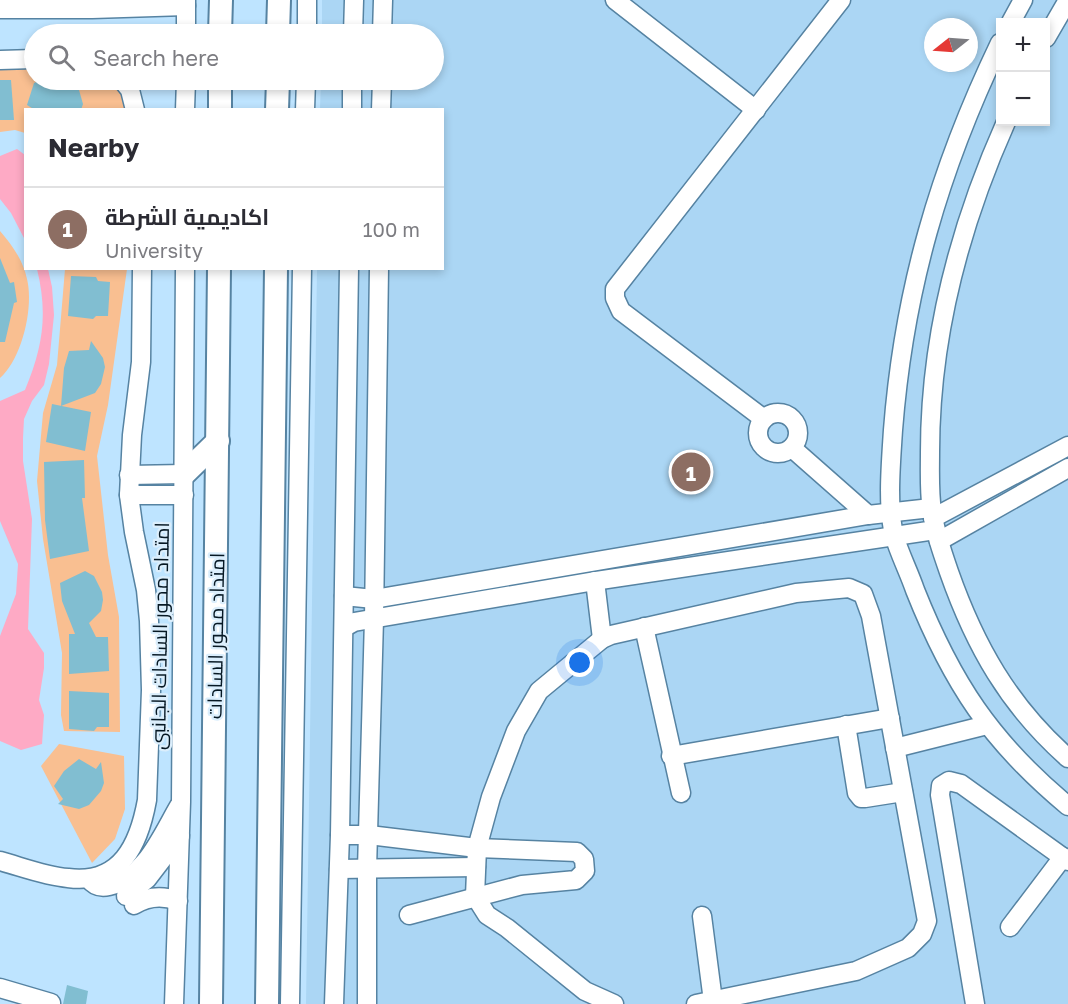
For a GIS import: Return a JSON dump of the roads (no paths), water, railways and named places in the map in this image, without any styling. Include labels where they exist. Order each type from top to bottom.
[{"type":"main road","points":[[220,0],[220,24]]},
{"type":"main road","points":[[278,24],[279,0]]},
{"type":"main road","points":[[220,90],[220,108]]},
{"type":"main road","points":[[277,108],[278,90]]},
{"type":"main road","name":"امتداد محور السادات","points":[[211,1004],[219,270]]},
{"type":"main road","points":[[267,1004],[276,270]]},
{"type":"main road","points":[[184,485],[218,441]]},
{"type":"street","points":[[306,24],[307,0]]},
{"type":"street","points":[[353,24],[354,0]]},
{"type":"street","points":[[382,24],[383,0]]},
{"type":"street","points":[[615,0],[756,110]]},
{"type":"street","points":[[764,419],[621,311],[615,298],[615,289],[841,0]]},
{"type":"street","points":[[1013,18],[1023,0]]},
{"type":"street","points":[[1050,31],[1068,0]]},
{"type":"street","points":[[0,9],[92,9],[186,3],[186,24]]},
{"type":"street","points":[[996,51],[972,101],[935,204],[921,253],[903,342],[896,398],[892,448],[891,513],[894,535],[932,632],[968,698],[1013,756],[1068,806]]},
{"type":"street","points":[[0,60],[24,59]]},
{"type":"street","points":[[130,90],[134,108]]},
{"type":"street","points":[[185,108],[186,90]]},
{"type":"street","points":[[305,108],[306,90]]},
{"type":"street","points":[[352,90],[352,108]]},
{"type":"street","points":[[381,108],[382,90]]},
{"type":"street","points":[[1004,126],[990,157],[954,269],[942,326],[933,382],[930,428],[934,524],[966,616],[992,668],[1023,712],[1068,758]]},
{"type":"street","points":[[0,861],[66,878],[89,879],[113,868],[132,850],[139,835],[147,800],[151,690],[146,590],[134,532],[129,475],[141,362],[142,270]]},
{"type":"street","name":"امتداد محور السادات الجانبى","points":[[174,1004],[181,802],[185,270]]},
{"type":"street","points":[[290,1004],[303,270]]},
{"type":"street","points":[[334,1004],[345,627],[350,270]]},
{"type":"street","points":[[367,1004],[367,869],[374,620],[379,270]]},
{"type":"street","points":[[780,413],[789,416],[798,431],[792,448],[775,453],[760,444],[759,426],[764,419],[771,414],[780,413]]},
{"type":"street","points":[[344,596],[374,599],[868,515],[891,513],[934,524],[1068,446]]},
{"type":"street","points":[[792,448],[868,515]]},
{"type":"street","points":[[345,627],[354,622],[595,581],[894,535],[934,524],[1068,468]]},
{"type":"street","points":[[129,475],[184,485]]},
{"type":"street","points":[[129,495],[184,485]]},
{"type":"street","points":[[595,581],[602,639]]},
{"type":"street","points":[[614,1004],[585,991],[507,927],[487,915],[476,896],[476,857],[491,797],[516,731],[539,691],[602,639],[644,627],[796,594],[849,588],[863,594],[871,616],[927,921],[922,934],[908,948],[856,971],[704,1002],[702,916]]},
{"type":"street","points":[[644,627],[681,793]]},
{"type":"street","points":[[671,756],[890,717]]},
{"type":"street","points":[[846,725],[858,793],[861,798],[903,792]]},
{"type":"street","points":[[895,748],[987,725]]},
{"type":"street","points":[[975,1004],[940,795],[941,786],[949,781],[961,784],[1065,859],[1010,927]]},
{"type":"street","points":[[89,879],[93,884],[103,887],[117,884],[131,874],[152,853],[181,802]]},
{"type":"street","points":[[340,835],[369,834],[476,857]]},
{"type":"street","points":[[178,901],[150,897],[130,900],[180,837]]},
{"type":"street","points":[[339,869],[367,869],[476,857],[577,852],[584,859],[585,870],[576,880],[522,885],[409,915]]},
{"type":"street","points":[[0,988],[51,1003]]},
{"type":"place","name":"اكاديمية الشرطة","points":[[691,472]]}]
